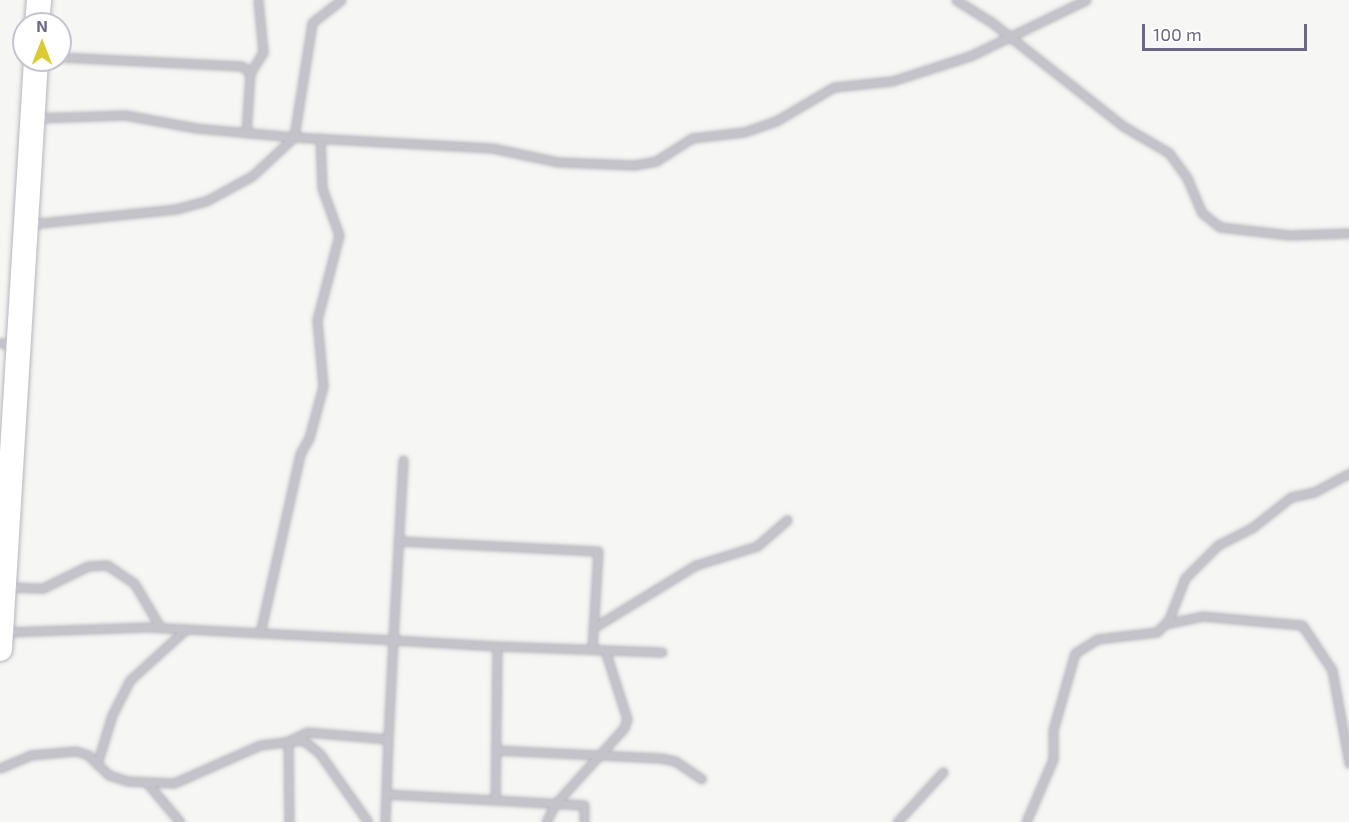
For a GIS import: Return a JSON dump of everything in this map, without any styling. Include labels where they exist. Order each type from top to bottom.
[{"type":"highway","points":[[0,641],[9,344],[26,225],[35,72]]},
{"type":"lane","points":[[246,133],[250,73],[263,52],[258,0]]},
{"type":"lane","points":[[26,225],[176,209],[206,201],[252,176],[294,137],[312,23],[341,0]]},
{"type":"lane","points":[[956,0],[1010,37],[1124,126],[1169,153],[1187,178],[1202,213],[1220,227],[1290,236],[1349,233]]},
{"type":"lane","points":[[32,118],[125,115],[246,133],[492,148],[558,162],[634,165],[656,161],[692,138],[744,132],[776,121],[834,87],[892,81],[1010,37],[1086,0]]},
{"type":"lane","points":[[72,57],[222,63],[242,66],[250,73]]},
{"type":"lane","points":[[260,633],[300,454],[309,438],[323,386],[317,320],[339,236],[322,188],[320,138]]},
{"type":"lane","points":[[385,822],[403,460]]},
{"type":"lane","points":[[1165,624],[1185,578],[1218,545],[1253,527],[1291,497],[1314,492],[1349,473]]},
{"type":"lane","points":[[593,628],[696,565],[757,546],[787,520]]},
{"type":"lane","points":[[398,541],[598,551],[592,649]]},
{"type":"lane","points":[[3,586],[43,588],[63,583],[88,566],[107,565],[134,583],[160,627]]},
{"type":"lane","points":[[1026,822],[1053,759],[1053,730],[1076,653],[1097,639],[1146,634],[1165,624],[1202,616],[1302,625],[1332,670],[1349,763]]},
{"type":"lane","points":[[0,641],[160,627],[497,646],[662,652]]},
{"type":"lane","points":[[97,764],[112,715],[130,680],[186,629]]},
{"type":"lane","points":[[495,800],[497,646]]},
{"type":"lane","points":[[546,822],[555,804],[600,755],[627,719],[605,650]]},
{"type":"lane","points":[[288,741],[307,732],[388,739]]},
{"type":"lane","points":[[0,768],[30,755],[76,751],[97,764],[109,775],[147,783],[174,783],[260,745],[303,740],[320,754],[368,822]]},
{"type":"lane","points":[[288,741],[289,822]]},
{"type":"lane","points":[[496,750],[675,761],[702,779]]},
{"type":"lane","points":[[897,822],[943,772]]},
{"type":"lane","points":[[147,783],[180,822]]},
{"type":"lane","points":[[386,794],[584,805],[584,822]]}]
